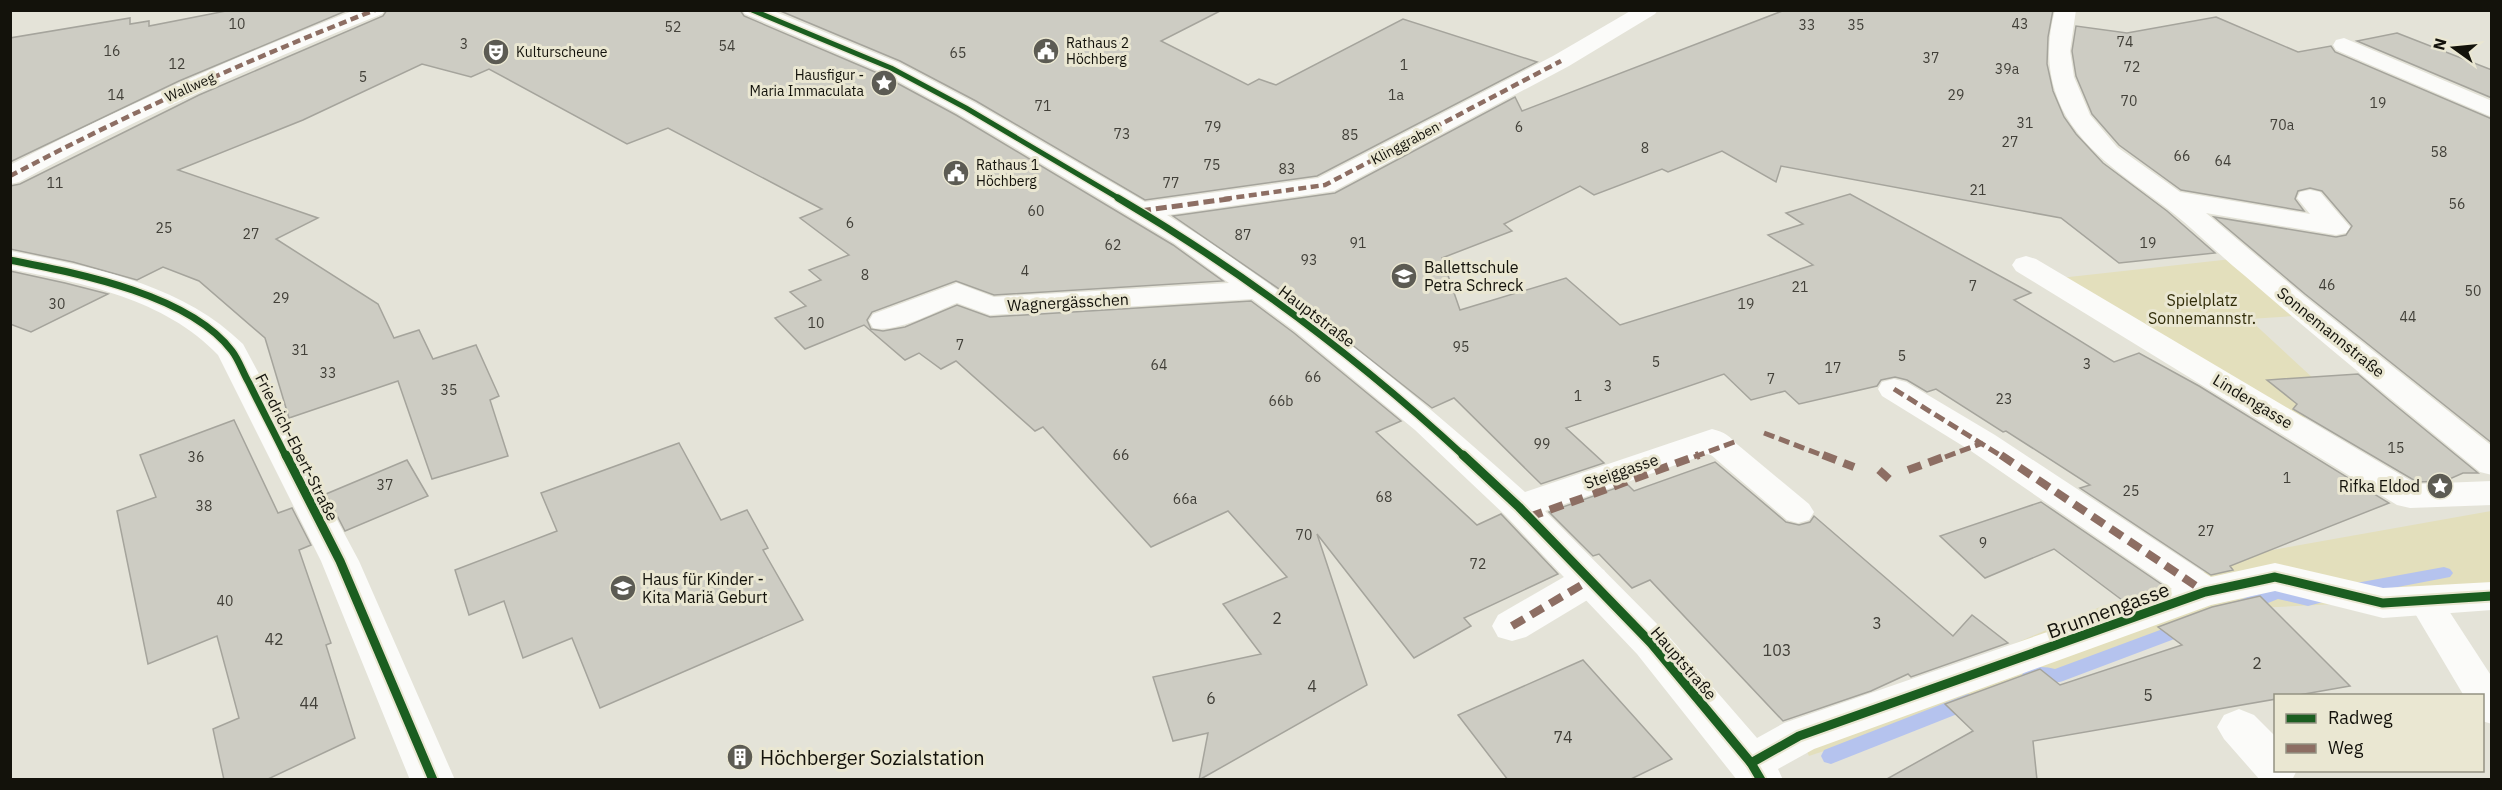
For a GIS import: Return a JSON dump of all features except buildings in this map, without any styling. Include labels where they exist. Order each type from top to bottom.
[{"type":"street","name":"Wallweg","points":[[10,176],[85,135],[204,80],[375,10]]},
{"type":"street","name":"Hauptstraße","points":[[752,10],[891,68],[966,108],[1184,237],[1260,290],[1350,358],[1418,414],[1519,507],[1651,644],[1756,771]]},
{"type":"street","name":"Klinggraben","points":[[1140,211],[1325,185],[1561,61],[1648,10]]},
{"type":"street","name":"Sonnemannstraße","points":[[2066,10],[2059,31],[2061,80],[2078,115],[2100,146],[2138,177],[2172,199],[2301,309],[2492,464]]},
{"type":"street","points":[[2344,45],[2492,110]]},
{"type":"street","name":"Sonnemannstraße","points":[[2172,199],[2336,227],[2310,198]]},
{"type":"street","name":"Friedrich-Ebert-Straße","points":[[10,260],[77,273],[159,300],[207,327],[232,351],[340,561],[433,780]]},
{"type":"street","name":"Lindengasse","points":[[2026,265],[2410,496],[2492,493]]},
{"type":"street","name":"Wagnergässchen","points":[[884,321],[957,292],[990,306],[1260,290]]},
{"type":"street","name":"Brunnengasse","points":[[1894,389],[1983,442],[2205,592]]},
{"type":"street","name":"Steiggasse","points":[[1519,507],[1712,440],[1722,447]]},
{"type":"street","name":"Brunnengasse","points":[[1756,771],[1799,736],[2205,592],[2275,577],[2383,603],[2492,596]]},
{"type":"street","points":[[1512,626],[1590,580]]},
{"type":"street","points":[[2239,727],[2274,765]]},
{"type":"lane","points":[[1722,447],[1798,512]]},
{"type":"lane","points":[[2424,600],[2483,694]]},
{"type":"lane","points":[[2484,696],[2492,709]]},
{"type":"green space","name":"Spielplatz Sonnemannstr.","points":[[2241,258],[2309,315],[2249,319],[2353,415],[2296,418],[2060,278]]},
{"type":"green space","points":[[2491,511],[2491,589],[2401,601],[2234,609],[2098,660],[1809,756],[1799,736],[2100,607],[2267,551]]},
{"type":"waterway","points":[[2356,589],[2444,573]]},
{"type":"waterway","points":[[2243,606],[2277,592],[2308,599],[2321,596]]},
{"type":"waterway","points":[[2029,678],[2041,673],[2056,676],[2187,627]]},
{"type":"waterway","points":[[1831,756],[1968,702]]},
{"type":"marked path","points":[[10,176],[54,152],[190,87],[375,10]]},
{"type":"marked path","points":[[1140,211],[1325,185],[1561,61]]},
{"type":"marked path","points":[[1894,389],[1983,443],[2205,592]]},
{"type":"marked path","points":[[1764,433],[1854,467]]},
{"type":"marked path","points":[[1593,494],[1737,441]]},
{"type":"marked path","points":[[1908,470],[1983,443]]},
{"type":"marked path","points":[[1879,470],[1889,479]]},
{"type":"marked path","points":[[1529,517],[1583,498]]},
{"type":"marked path","points":[[1512,626],[1590,580]]},
{"type":"cycle path","points":[[752,10],[891,68],[966,108],[1184,237],[1306,324],[1427,422],[1519,507],[1651,643],[1751,763],[1761,780]]},
{"type":"cycle path","points":[[10,260],[61,270],[160,301],[205,326],[232,351],[340,561],[433,780]]},
{"type":"cycle path","points":[[1751,763],[1799,736],[2205,592],[2275,577],[2383,603],[2492,596]]},
{"type":"place","name":"Rathaus 2 Höchberg","points":[[1046,51]]},
{"type":"place","name":"Kulturscheune","points":[[496,52]]},
{"type":"place","name":"Hausfigur - Maria Immaculata","points":[[884,83]]},
{"type":"place","name":"Rathaus 1 Höchberg","points":[[956,173]]},
{"type":"place","name":"Ballettschule Petra Schreck","points":[[1404,276]]},
{"type":"place","name":"Rifka Eldod","points":[[2440,486]]},
{"type":"place","name":"Haus für Kinder - Kita Mariä Geburt","points":[[623,588]]},
{"type":"place","name":"Höchberger Sozialstation","points":[[740,757]]}]
